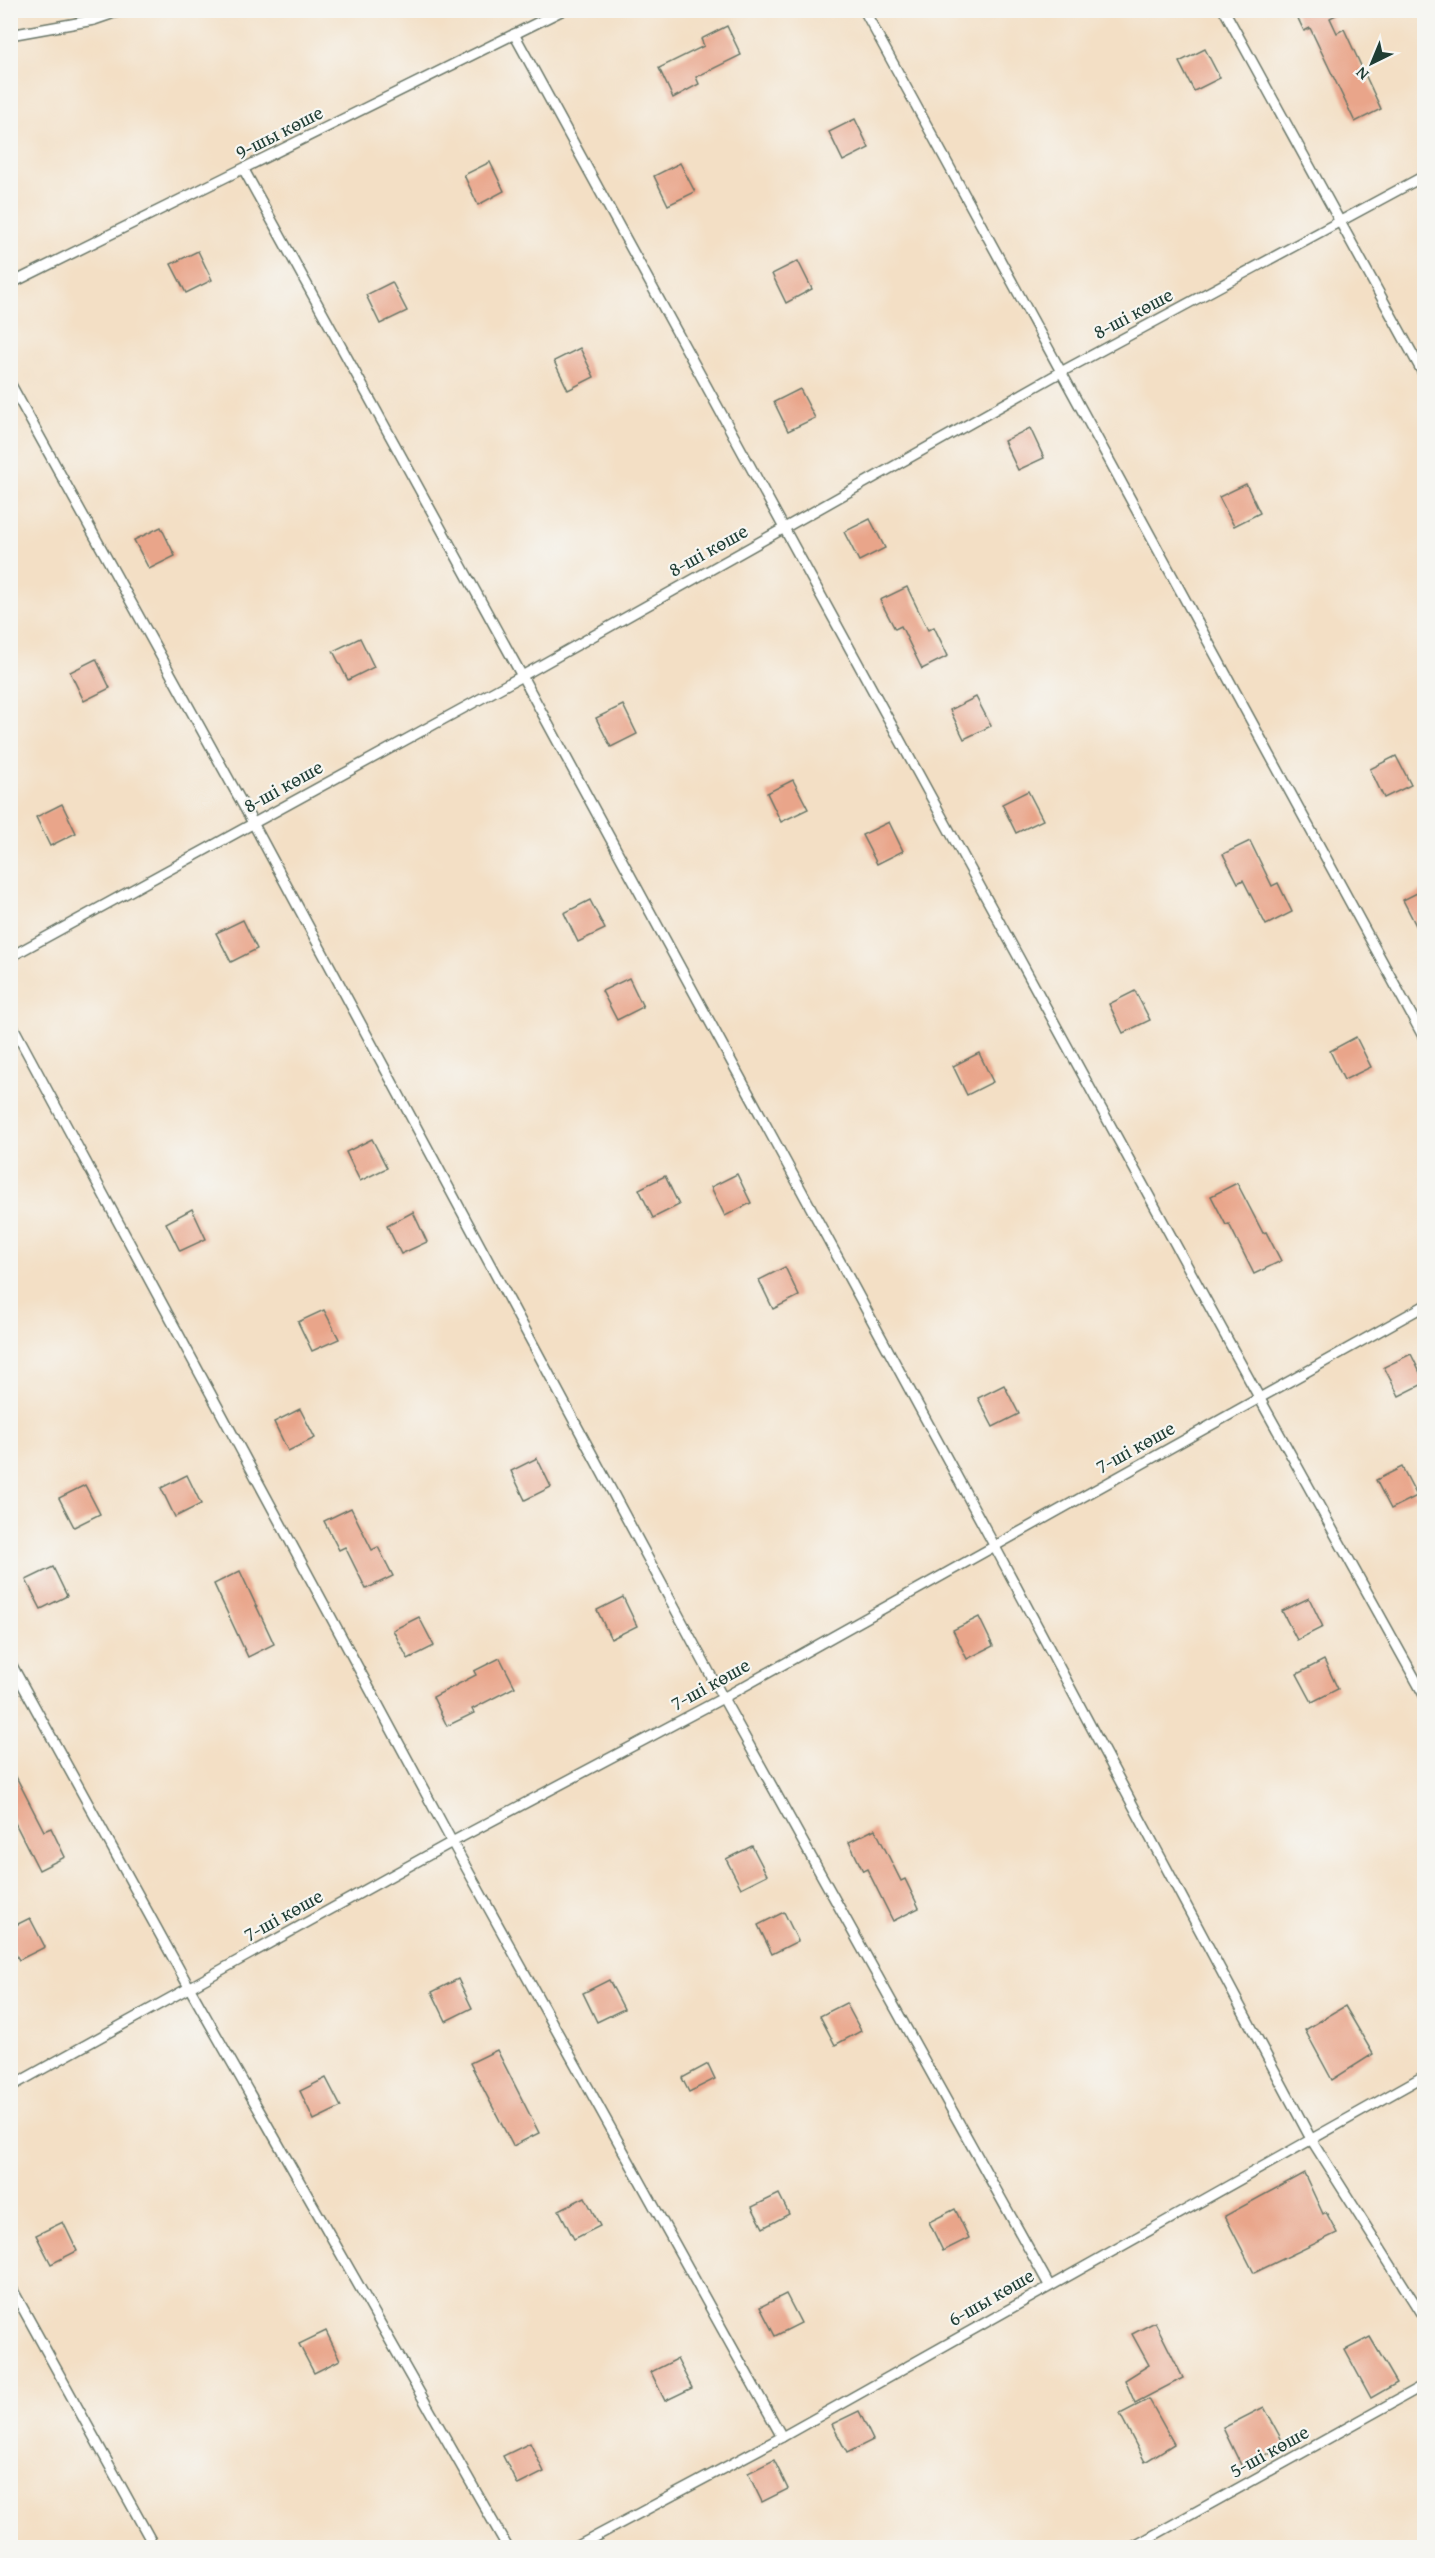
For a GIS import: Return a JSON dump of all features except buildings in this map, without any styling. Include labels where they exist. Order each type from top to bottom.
[{"type":"lane","points":[[10,35],[94,20],[123,10]]},
{"type":"lane","name":"9-шы көше","points":[[10,284],[244,170],[562,10]]},
{"type":"lane","points":[[864,10],[1425,1038]]},
{"type":"lane","points":[[1224,10],[1425,375]]},
{"type":"lane","points":[[514,34],[1260,1399],[1425,1695]]},
{"type":"lane","points":[[244,170],[994,1545],[1311,2139],[1425,2318]]},
{"type":"lane","name":"8-ші көше","points":[[10,957],[522,676],[1061,372],[1425,176]]},
{"type":"lane","points":[[10,383],[254,823],[723,1698],[1048,2285]]},
{"type":"lane","points":[[10,1021],[452,1842],[782,2437]]},
{"type":"lane","name":"7-ші көше","points":[[10,2087],[452,1842],[723,1698],[1425,1306]]},
{"type":"lane","points":[[10,1662],[189,1987],[508,2547]]},
{"type":"lane","name":"6-шы көше","points":[[574,2547],[782,2437],[1048,2285],[1425,2076]]},
{"type":"lane","points":[[10,2285],[155,2547]]},
{"type":"lane","name":"5-ші көше","points":[[1131,2547],[1425,2385]]}]
